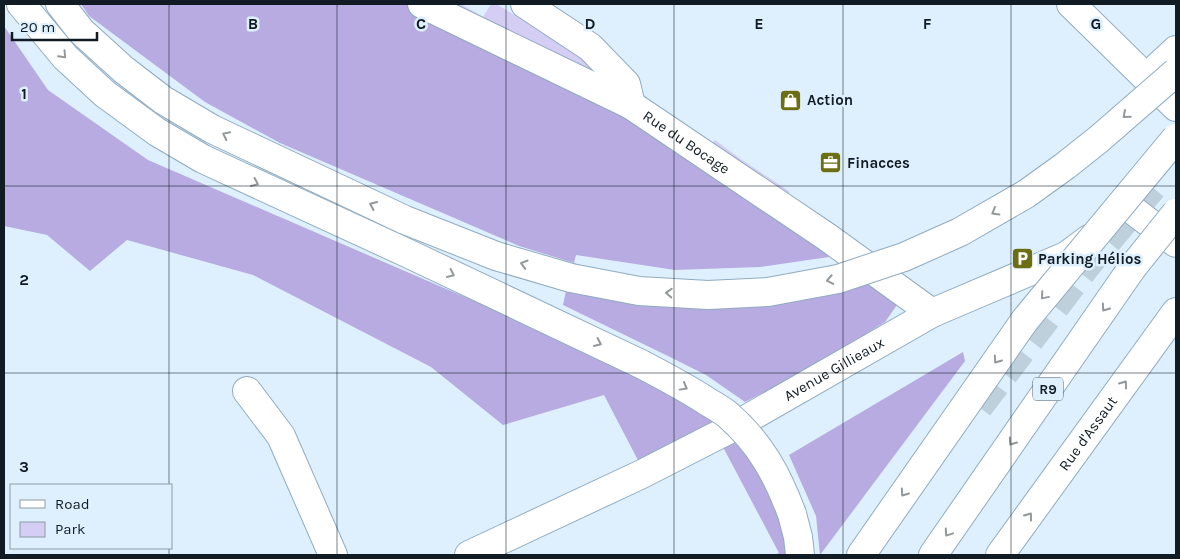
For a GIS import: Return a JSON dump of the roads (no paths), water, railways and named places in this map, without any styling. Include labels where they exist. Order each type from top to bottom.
[{"type":"main road","points":[[22,4],[65,57],[105,94],[156,132],[203,159],[641,364],[689,390],[727,414],[755,443],[768,462],[781,487],[792,514],[800,555]]},
{"type":"main road","points":[[60,4],[82,30],[124,70],[163,100],[212,129],[404,220],[496,256],[571,278],[639,291],[708,295],[768,292],[838,279],[904,257],[960,232],[1026,194],[1072,161],[1176,72]]},
{"type":"main road","name":"Rue du Bocage","points":[[422,4],[631,106],[827,237],[932,313]]},
{"type":"main road","points":[[525,4],[590,47],[626,84],[631,106]]},
{"type":"main road","points":[[1071,4],[1176,107]]},
{"type":"main road","points":[[1147,77],[1176,50]]},
{"type":"main road","points":[[1176,116],[1161,135],[1155,185],[1176,158]]},
{"type":"main road","points":[[861,555],[1025,320],[1176,138]]},
{"type":"main road","name":"Avenue Gillieaux","points":[[468,555],[642,474],[726,431],[932,313],[1066,256],[1130,208],[1176,152]]},
{"type":"main road","points":[[1130,208],[1176,243]]},
{"type":"main road","name":"R9","points":[[933,555],[1132,268],[1176,213]]},
{"type":"main road","name":"Rue d'Assaut","points":[[1000,555],[1176,312]]},
{"type":"main road","points":[[247,390],[281,436],[333,555]]},
{"type":"tunnel","points":[[979,407],[1086,267],[1155,185]]},
{"type":"place","name":"Action","points":[[791,100]]},
{"type":"place","name":"Finacces","points":[[831,163]]},
{"type":"place","name":"Parking Hélios","points":[[1022,259]]}]
